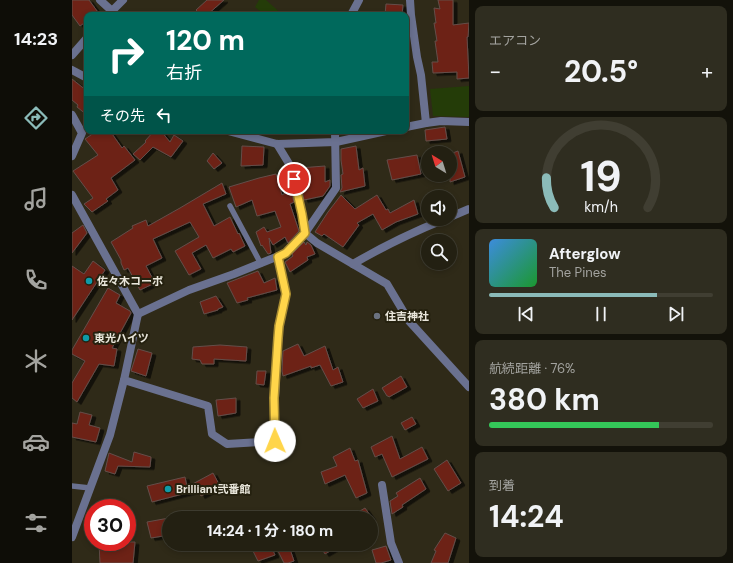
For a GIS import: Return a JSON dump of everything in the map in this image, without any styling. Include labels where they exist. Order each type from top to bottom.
[{"type":"street","points":[[100,0],[109,12]]},
{"type":"street","points":[[111,12],[123,0]]},
{"type":"street","points":[[353,12],[359,0]]},
{"type":"street","points":[[410,0],[417,57],[421,75],[426,123]]},
{"type":"street","points":[[72,55],[84,41]]},
{"type":"street","points":[[72,70],[84,76]]},
{"type":"street","points":[[72,114],[82,132],[72,156]]},
{"type":"street","points":[[409,126],[441,121],[469,122]]},
{"type":"street","points":[[239,134],[277,144],[336,142],[372,134]]},
{"type":"street","points":[[138,314],[189,290],[261,264],[286,253],[305,233],[336,188],[335,134]]},
{"type":"street","points":[[277,144],[291,167],[305,233],[317,243],[387,284],[409,321],[469,387]]},
{"type":"street","points":[[72,195],[138,314],[124,380],[110,435],[72,537]]},
{"type":"street","points":[[457,214],[469,209]]},
{"type":"street","points":[[353,264],[370,254],[429,226]]},
{"type":"street","points":[[124,380],[208,406],[212,434],[227,444],[275,441],[274,398],[279,326],[286,294],[278,257]]},
{"type":"street","points":[[382,485],[391,543],[399,563]]},
{"type":"lane","points":[[230,206],[261,264]]},
{"type":"lane","points":[[72,486],[90,488]]},
{"type":"green space","points":[[259,0],[266,0],[280,12],[261,12],[255,7]]},
{"type":"green space","points":[[469,86],[469,117],[433,116],[430,89]]},
{"type":"building","points":[[72,0],[89,0],[98,12],[84,12],[84,23],[80,26],[72,15]]},
{"type":"building","points":[[207,0],[224,0],[210,12],[198,12],[196,10]]},
{"type":"building","points":[[438,0],[453,0],[453,25],[469,23],[467,37],[469,78],[457,79],[457,72],[433,73],[432,62],[438,62],[435,41],[437,41],[434,23],[436,23],[434,8],[440,9]]},
{"type":"building","points":[[386,4],[403,5],[402,12],[385,12]]},
{"type":"building","points":[[72,79],[84,89],[84,113],[77,107],[78,105],[72,100]]},
{"type":"building","points":[[445,127],[447,139],[426,141],[425,130]]},
{"type":"building","points":[[92,134],[112,134],[122,148],[124,146],[135,160],[111,178],[118,190],[106,199],[108,201],[92,212],[84,204],[93,198],[73,171],[98,155],[85,139]]},
{"type":"building","points":[[151,134],[163,134],[170,142],[174,135],[183,141],[171,157],[153,147],[140,160],[133,154],[146,142],[145,141]]},
{"type":"building","points":[[242,146],[264,147],[263,165],[241,166]]},
{"type":"building","points":[[356,146],[359,170],[363,168],[365,186],[340,192],[342,188],[341,175],[343,174],[341,149]]},
{"type":"building","points":[[457,151],[465,177],[457,180]]},
{"type":"building","points":[[213,153],[222,163],[214,169],[207,161]]},
{"type":"building","points":[[417,155],[421,174],[392,180],[387,160]]},
{"type":"building","points":[[325,166],[325,182],[330,180],[330,186],[323,196],[304,200],[299,168]]},
{"type":"building","points":[[276,174],[282,195],[291,190],[294,202],[290,204],[299,231],[288,243],[285,237],[273,245],[269,238],[271,253],[268,254],[262,245],[261,246],[256,232],[264,227],[267,232],[281,227],[275,211],[257,216],[252,200],[236,207],[229,187]]},
{"type":"building","points":[[222,183],[226,194],[203,204],[214,226],[230,217],[245,246],[233,252],[231,249],[213,258],[206,245],[192,253],[201,269],[189,275],[175,251],[199,237],[190,222],[153,239],[162,258],[146,266],[155,283],[140,290],[128,268],[124,270],[121,260],[111,242],[133,228],[132,226],[146,220],[148,226]]},
{"type":"building","points":[[341,195],[355,209],[377,195],[386,210],[388,209],[390,213],[414,200],[418,214],[396,222],[382,230],[373,214],[357,223],[359,225],[343,247],[324,234],[322,236],[315,232]]},
{"type":"building","points":[[83,225],[87,233],[72,253],[72,233]]},
{"type":"building","points":[[304,242],[306,245],[307,242],[311,245],[315,254],[307,257],[308,260],[290,272],[285,262],[293,256],[292,254]]},
{"type":"building","name":"佐々木コーポ","points":[[93,261],[105,270],[72,320],[72,266],[84,274]]},
{"type":"building","points":[[258,271],[264,283],[275,278],[277,290],[247,298],[248,300],[237,303],[227,283]]},
{"type":"building","points":[[108,288],[120,295],[116,303],[131,313],[112,348],[117,349],[114,366],[99,364],[77,402],[72,398],[72,383],[85,361],[72,354],[72,350]]},
{"type":"building","points":[[216,296],[223,307],[204,314],[200,302]]},
{"type":"building","points":[[298,344],[304,356],[325,346],[333,370],[338,367],[343,382],[331,386],[320,365],[311,368],[311,366],[283,376],[283,351]]},
{"type":"building","points":[[220,345],[247,347],[246,361],[214,359],[214,364],[202,364],[200,360],[192,359],[193,347]]},
{"type":"building","points":[[138,349],[152,353],[146,376],[131,371]]},
{"type":"building","points":[[257,371],[266,371],[264,385],[256,384]]},
{"type":"building","points":[[401,376],[407,387],[389,397],[387,396],[382,388]]},
{"type":"building","points":[[373,389],[378,401],[363,408],[357,399]]},
{"type":"building","points":[[236,398],[236,413],[218,416],[216,400]]},
{"type":"building","points":[[80,412],[92,415],[89,425],[100,428],[96,442],[72,437],[72,423],[77,424]]},
{"type":"building","points":[[412,417],[416,424],[405,430],[401,423]]},
{"type":"building","points":[[392,436],[400,459],[422,447],[428,459],[392,477],[382,454],[375,457],[371,447]]},
{"type":"building","points":[[350,448],[355,461],[358,460],[367,493],[356,498],[345,475],[325,484],[321,472],[337,466],[333,457]]},
{"type":"building","points":[[134,452],[151,457],[150,467],[118,466],[115,474],[105,471],[109,453],[132,462]]},
{"type":"building","points":[[447,460],[461,483],[448,491],[434,469]]},
{"type":"building","name":"Brilliant弐番館","points":[[213,473],[220,486],[201,496],[198,490],[152,502],[147,486],[185,477],[187,487]]},
{"type":"building","points":[[420,478],[426,489],[402,505],[403,507],[392,514],[390,501],[398,496],[396,493]]},
{"type":"building","points":[[365,508],[367,511],[360,511]]},
{"type":"building","points":[[162,519],[162,536],[151,538],[147,522]]},
{"type":"building","points":[[445,533],[456,538],[448,563],[431,563],[436,551],[434,550]]},
{"type":"building","points":[[386,546],[391,560],[376,563],[372,551],[378,551],[378,548]]},
{"type":"building","points":[[99,551],[134,551],[133,563],[100,563]]},
{"type":"building","points":[[253,551],[273,551],[275,555],[258,561]]},
{"type":"building","points":[[278,551],[291,551],[294,561],[284,563]]},
{"type":"building","points":[[323,551],[330,551],[325,554]]},
{"type":"place","name":"佐々木コーポ","points":[[89,281]]},
{"type":"place","name":"住吉神社","points":[[377,316]]},
{"type":"place","name":"東光ハイツ","points":[[86,338]]},
{"type":"place","name":"Brilliant弐番館","points":[[168,489]]},
{"type":"route","points":[[275,441],[274,398],[278,338],[286,294],[278,257],[286,253],[305,233],[294,179]]}]
